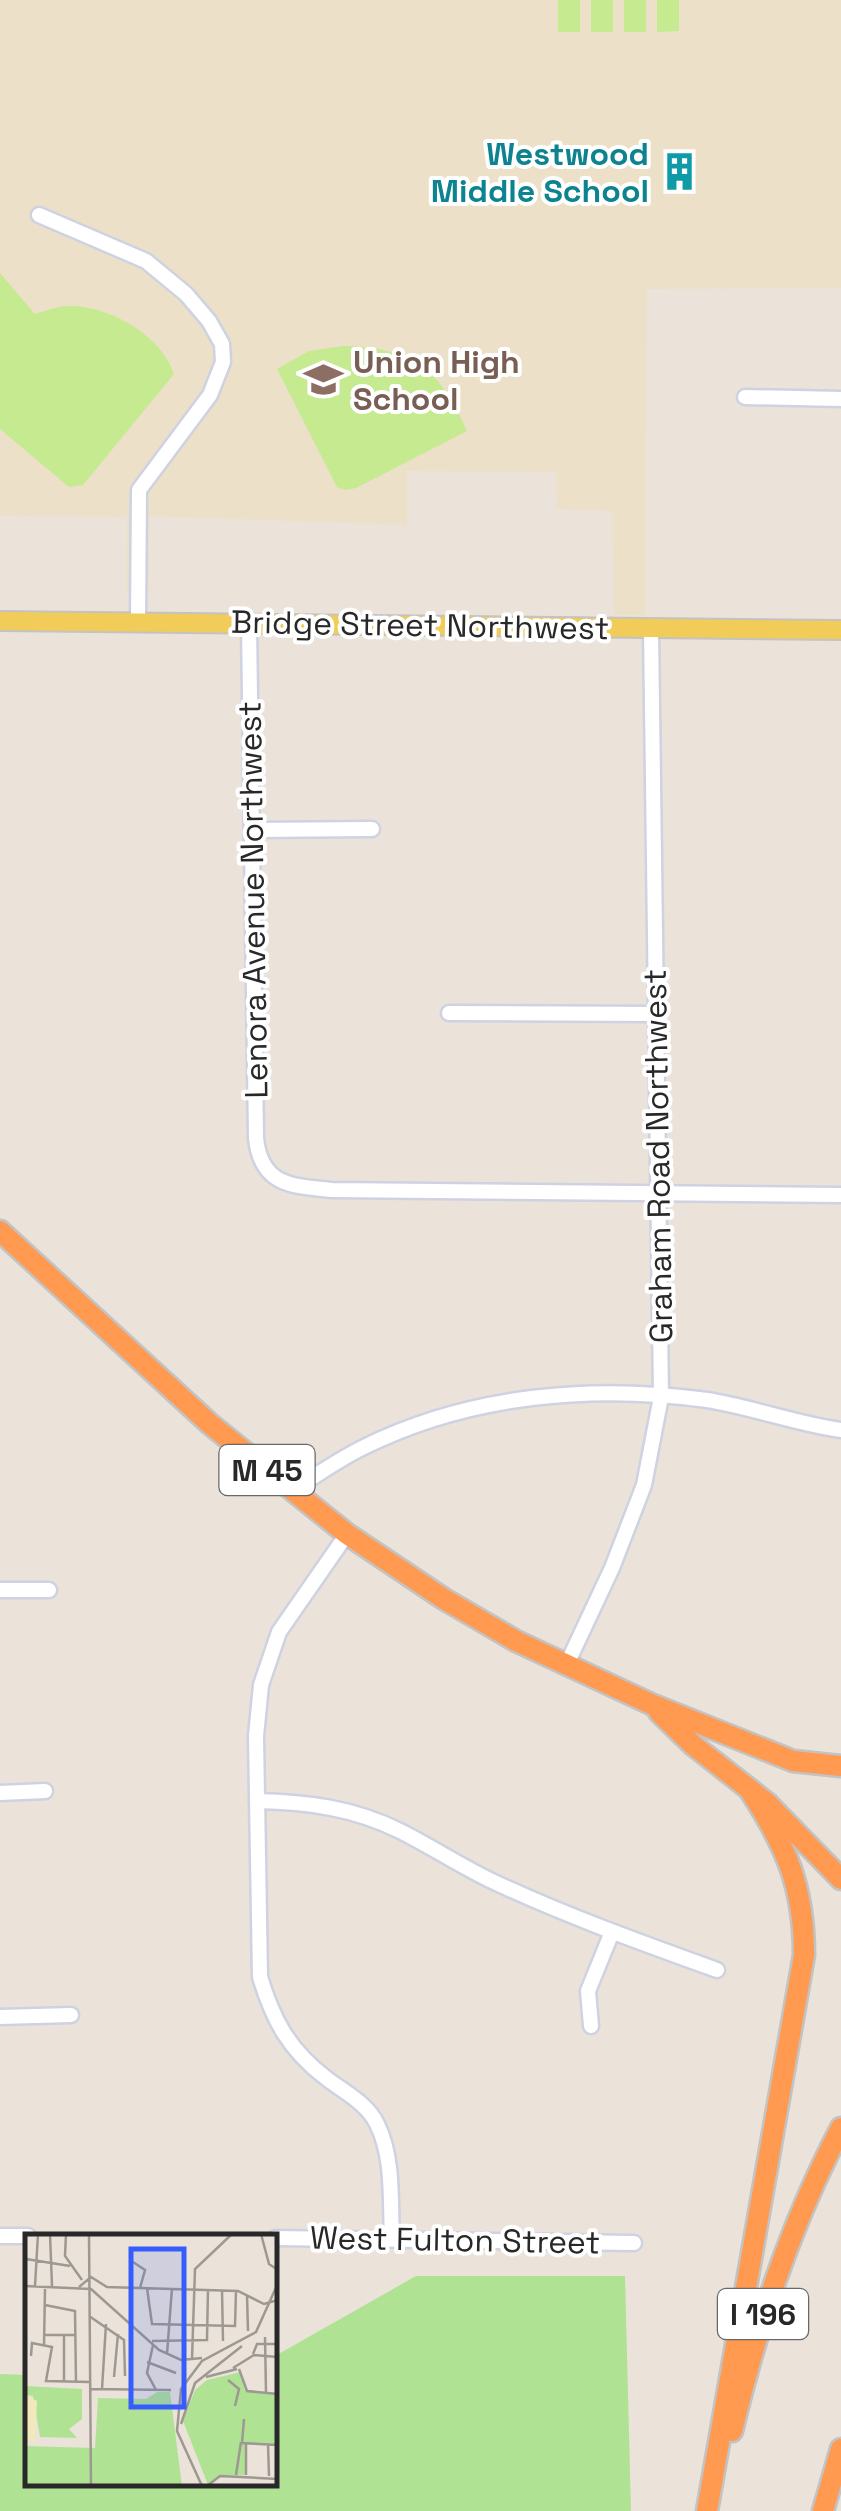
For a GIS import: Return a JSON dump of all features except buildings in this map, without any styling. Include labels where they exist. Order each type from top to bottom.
[{"type":"highway","name":"M 45","points":[[0,1231],[210,1424],[346,1534],[444,1598],[566,1666],[793,1760]]},
{"type":"highway","points":[[651,1704],[692,1746],[767,1803],[841,1879]]},
{"type":"highway","points":[[793,1760],[841,1766]]},
{"type":"highway","points":[[707,2511],[804,1955],[804,1921],[797,1881],[785,1847],[749,1789]]},
{"type":"highway","name":"I 196","points":[[717,2511],[725,2458],[770,2291],[794,2224],[841,2128]]},
{"type":"highway","points":[[823,2511],[841,2449]]},
{"type":"main road","name":"Bridge Street Northwest","points":[[0,621],[841,630]]},
{"type":"main road","name":"M 45","points":[[793,1760],[841,1777]]},
{"type":"street","points":[[39,215],[146,261],[186,294],[222,344],[223,362],[210,395],[139,490],[138,623]]},
{"type":"street","points":[[745,397],[841,399]]},
{"type":"street","name":"Lenora Avenue Northwest","points":[[249,623],[256,1138],[258,1154],[269,1173],[292,1185],[332,1190],[659,1192]]},
{"type":"street","name":"Graham Road Northwest","points":[[566,1666],[612,1568],[644,1485],[661,1396],[651,628]]},
{"type":"street","points":[[254,830],[372,830]]},
{"type":"street","points":[[449,1014],[657,1014]]},
{"type":"street","points":[[659,1192],[841,1195]]},
{"type":"street","points":[[292,1490],[363,1447],[409,1428],[503,1402],[548,1395],[646,1394],[708,1400],[841,1430]]},
{"type":"street","points":[[346,1534],[279,1632],[260,1685],[256,1736],[260,1977],[272,2015],[292,2047],[376,2120],[386,2144],[392,2238]]},
{"type":"street","points":[[0,1590],[49,1590]]},
{"type":"street","points":[[0,1793],[45,1791]]},
{"type":"street","points":[[258,1801],[307,1802],[347,1810],[397,1829],[490,1880],[612,1932],[717,1970]]},
{"type":"street","points":[[592,2026],[588,1991],[612,1932]]},
{"type":"street","points":[[0,2017],[71,2015]]},
{"type":"street","name":"West Fulton Street","points":[[278,2238],[634,2243]]},
{"type":"shaded area","name":"Union High School","points":[[0,0],[841,0],[841,288],[647,289],[645,615],[614,615],[612,511],[557,509],[556,472],[407,471],[407,525],[149,516],[149,590],[126,591],[127,517],[0,516]]},
{"type":"green space","points":[[558,0],[580,0],[580,32],[558,32]]},
{"type":"green space","points":[[591,0],[613,0],[613,32],[591,32]]},
{"type":"green space","points":[[624,0],[646,0],[646,32],[624,32]]},
{"type":"green space","points":[[657,0],[679,0],[679,31],[657,32]]},
{"type":"green space","points":[[0,273],[35,314],[82,307],[131,325],[158,347],[174,374],[83,485],[69,487],[0,429]]},
{"type":"green space","points":[[343,346],[388,351],[420,365],[445,391],[467,431],[356,488],[337,487],[277,369],[309,351]]},
{"type":"green space","points":[[416,2276],[625,2276],[631,2511],[0,2511],[0,2374],[25,2375],[25,2486],[278,2486],[278,2354]]},
{"type":"place","name":"Westwood Middle School","points":[[679,172]]},
{"type":"place","name":"Union High School","points":[[323,380]]}]
